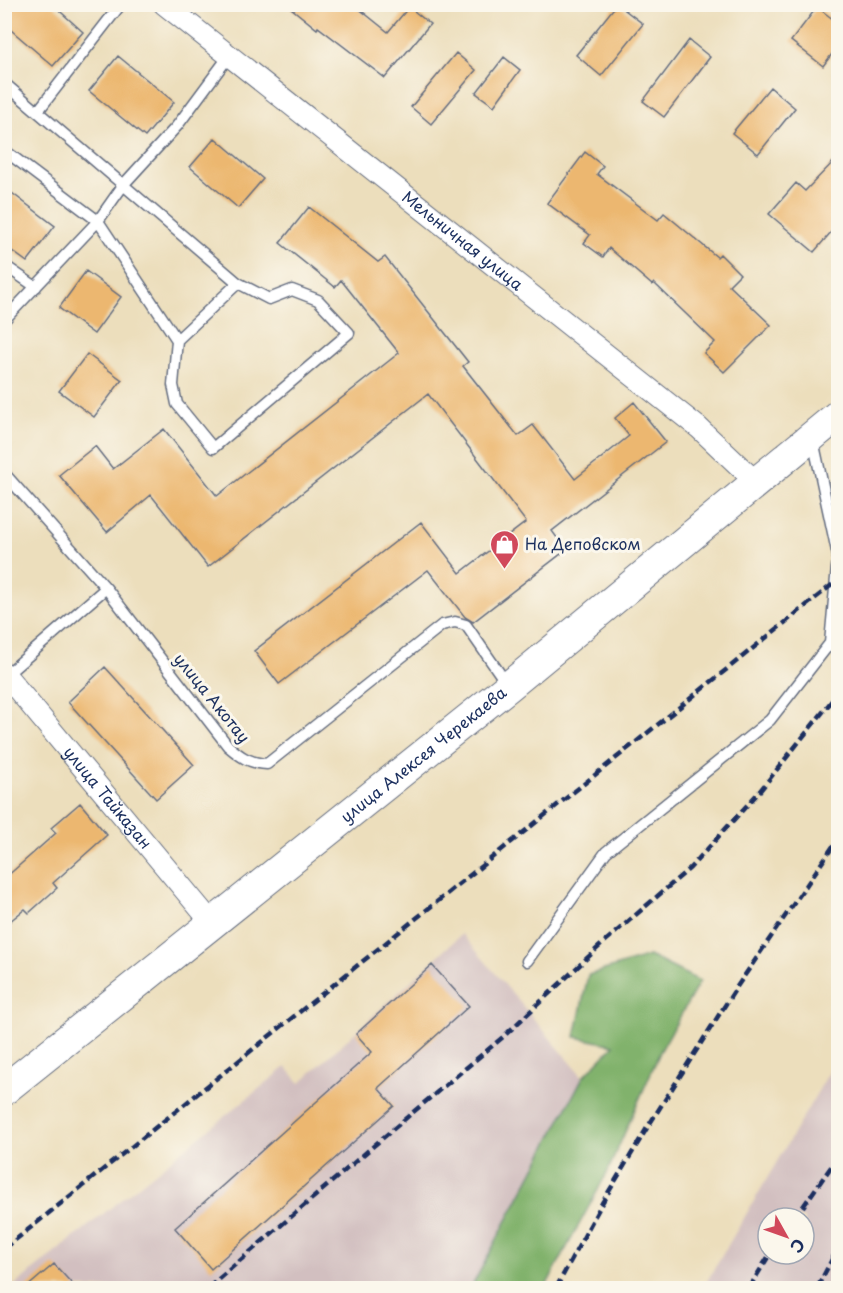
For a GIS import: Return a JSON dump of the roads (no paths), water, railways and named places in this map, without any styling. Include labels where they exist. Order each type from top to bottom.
[{"type":"street","name":"Мельничная улица","points":[[164,4],[699,428],[756,482]]},
{"type":"street","name":"улица Алексея Черекаева","points":[[9,1078],[212,923],[508,687],[838,416]]},
{"type":"street","name":"улица Тайказан","points":[[5,674],[212,923]]},
{"type":"lane","points":[[38,111],[121,4]]},
{"type":"lane","points":[[4,320],[98,221],[124,184],[177,126],[229,56]]},
{"type":"lane","points":[[4,83],[238,283],[269,299],[292,290],[318,300],[349,333],[213,448],[177,404],[173,385],[177,340],[98,221],[4,150]]},
{"type":"lane","points":[[4,265],[36,287]]},
{"type":"lane","points":[[177,340],[238,283]]},
{"type":"lane","points":[[527,961],[606,852],[770,720],[830,643],[838,556],[812,437]]},
{"type":"lane","name":"улица Акотау","points":[[4,473],[106,588],[228,746],[253,763],[267,764],[442,625],[455,622],[466,625],[508,687]]},
{"type":"lane","points":[[5,674],[106,588]]},
{"type":"railway","points":[[4,1249],[838,580]]},
{"type":"railway","points":[[208,1288],[503,1037],[602,944],[690,868],[759,792],[838,693]]},
{"type":"railway","points":[[556,1288],[602,1203],[647,1128],[736,988],[838,839]]},
{"type":"railway","points":[[803,1206],[838,1157]]},
{"type":"railway","points":[[817,1288],[838,1248]]},
{"type":"railway","points":[[749,1288],[763,1266]]},
{"type":"place","name":"На Деповском","points":[[504,570]]}]
